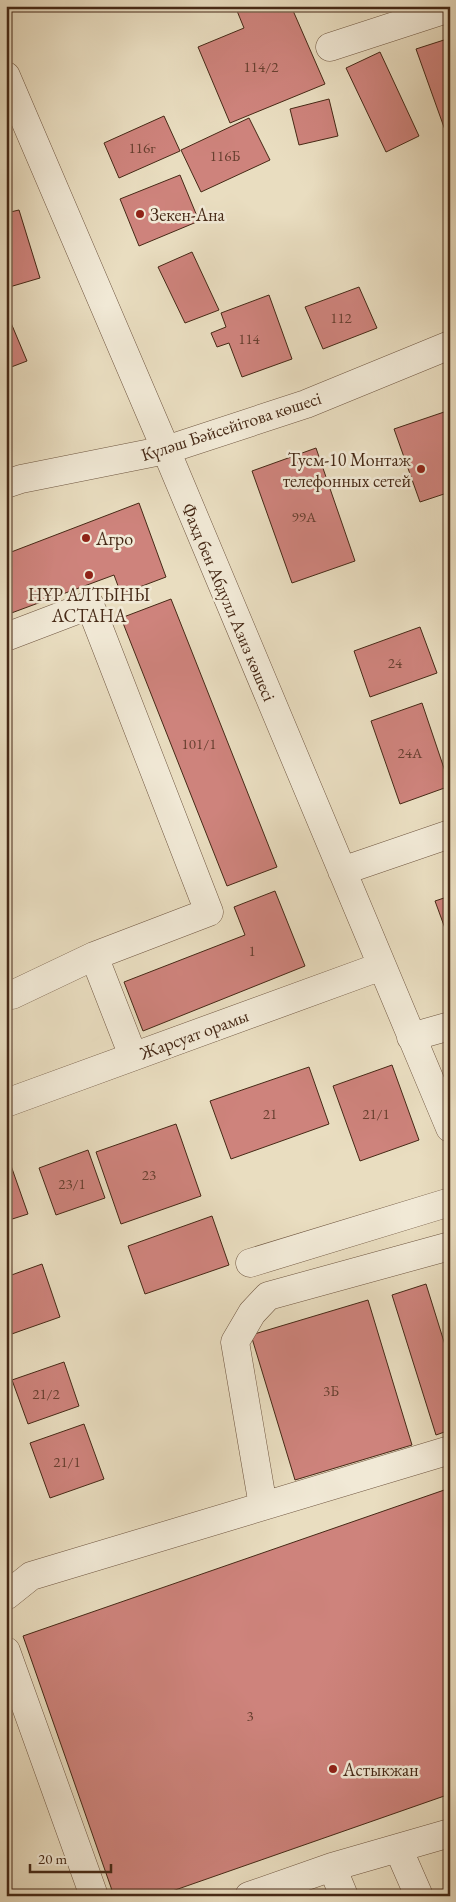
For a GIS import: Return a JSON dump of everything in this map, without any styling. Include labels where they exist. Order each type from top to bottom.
[{"type":"street","points":[[330,46],[450,8]]},
{"type":"street","name":"Фахд бен Абдулл Азиз көшесі","points":[[6,76],[166,450],[450,1128]]},
{"type":"street","name":"Күләш Бәйсейітова көшесі","points":[[6,484],[21,479],[166,450],[306,404],[450,345]]},
{"type":"street","points":[[6,637],[90,605],[209,912],[94,956],[12,995],[6,992]]},
{"type":"street","points":[[342,871],[450,834]]},
{"type":"street","points":[[94,956],[133,1056]]},
{"type":"street","name":"Жарсуат орамы","points":[[6,1103],[382,966]]},
{"type":"street","points":[[412,1037],[450,1026]]},
{"type":"street","points":[[250,1263],[450,1202]]},
{"type":"street","points":[[263,1506],[234,1342],[252,1313],[268,1296],[450,1246]]},
{"type":"street","points":[[6,1596],[31,1576],[450,1450]]},
{"type":"street","points":[[6,1651],[94,1896]]},
{"type":"street","points":[[249,1896],[279,1891],[332,1867],[450,1834]]},
{"type":"street","points":[[398,1848],[419,1896]]},
{"type":"street","points":[[332,1867],[344,1896]]},
{"type":"building","points":[[235,6],[291,6],[325,84],[230,123],[198,47],[244,28]]},
{"type":"building","points":[[447,39],[450,47],[450,144],[416,49]]},
{"type":"building","points":[[380,52],[419,136],[386,152],[346,68]]},
{"type":"building","points":[[329,99],[338,136],[299,145],[290,109]]},
{"type":"building","points":[[164,116],[180,151],[119,178],[104,143]]},
{"type":"building","points":[[249,118],[270,160],[201,192],[181,150]]},
{"type":"building","points":[[180,175],[199,221],[139,246],[120,199]]},
{"type":"building","points":[[19,210],[40,278],[6,288],[6,213]]},
{"type":"building","points":[[192,252],[219,310],[185,323],[158,267]]},
{"type":"building","points":[[359,287],[377,328],[323,349],[305,307]]},
{"type":"building","points":[[269,295],[292,359],[242,377],[229,343],[217,347],[211,333],[226,327],[221,313]]},
{"type":"building","points":[[6,311],[27,361],[6,369]]},
{"type":"building","points":[[450,410],[450,492],[420,502],[394,429]]},
{"type":"building","points":[[316,448],[355,561],[292,583],[252,471]]},
{"type":"building","points":[[139,503],[166,577],[121,594],[114,575],[6,615],[6,554]]},
{"type":"building","points":[[171,599],[277,867],[227,886],[121,618]]},
{"type":"building","points":[[420,627],[437,673],[370,697],[354,651]]},
{"type":"building","points":[[422,703],[450,786],[400,804],[371,721]]},
{"type":"building","points":[[275,891],[305,966],[143,1031],[124,982],[245,935],[234,907]]},
{"type":"building","points":[[450,896],[450,942],[435,901]]},
{"type":"building","points":[[392,1065],[419,1140],[360,1161],[333,1086]]},
{"type":"building","points":[[309,1067],[329,1124],[231,1159],[210,1101]]},
{"type":"building","points":[[176,1124],[201,1196],[121,1224],[96,1152]]},
{"type":"building","points":[[88,1150],[105,1198],[56,1215],[39,1168]]},
{"type":"building","points":[[9,1160],[28,1214],[6,1221],[6,1161]]},
{"type":"building","points":[[212,1216],[229,1265],[145,1294],[128,1246]]},
{"type":"building","points":[[42,1264],[60,1317],[6,1336],[6,1277]]},
{"type":"building","points":[[426,1284],[450,1361],[450,1430],[436,1435],[392,1295]]},
{"type":"building","points":[[368,1300],[412,1445],[295,1480],[251,1335]]},
{"type":"building","points":[[64,1362],[79,1406],[28,1424],[12,1380]]},
{"type":"building","points":[[84,1424],[104,1479],[50,1498],[30,1443]]},
{"type":"building","points":[[450,1488],[450,1794],[158,1896],[114,1896],[23,1636]]},
{"type":"place","name":"Зекен-Ана","points":[[140,214]]},
{"type":"place","name":"Тусм-10 Монтаж телефонных сетей","points":[[421,469]]},
{"type":"place","name":"Агро","points":[[86,538]]},
{"type":"place","name":"НҰР АЛТЫНЫ АСТАНА","points":[[89,575]]},
{"type":"place","name":"Астыкжан","points":[[333,1769]]}]
